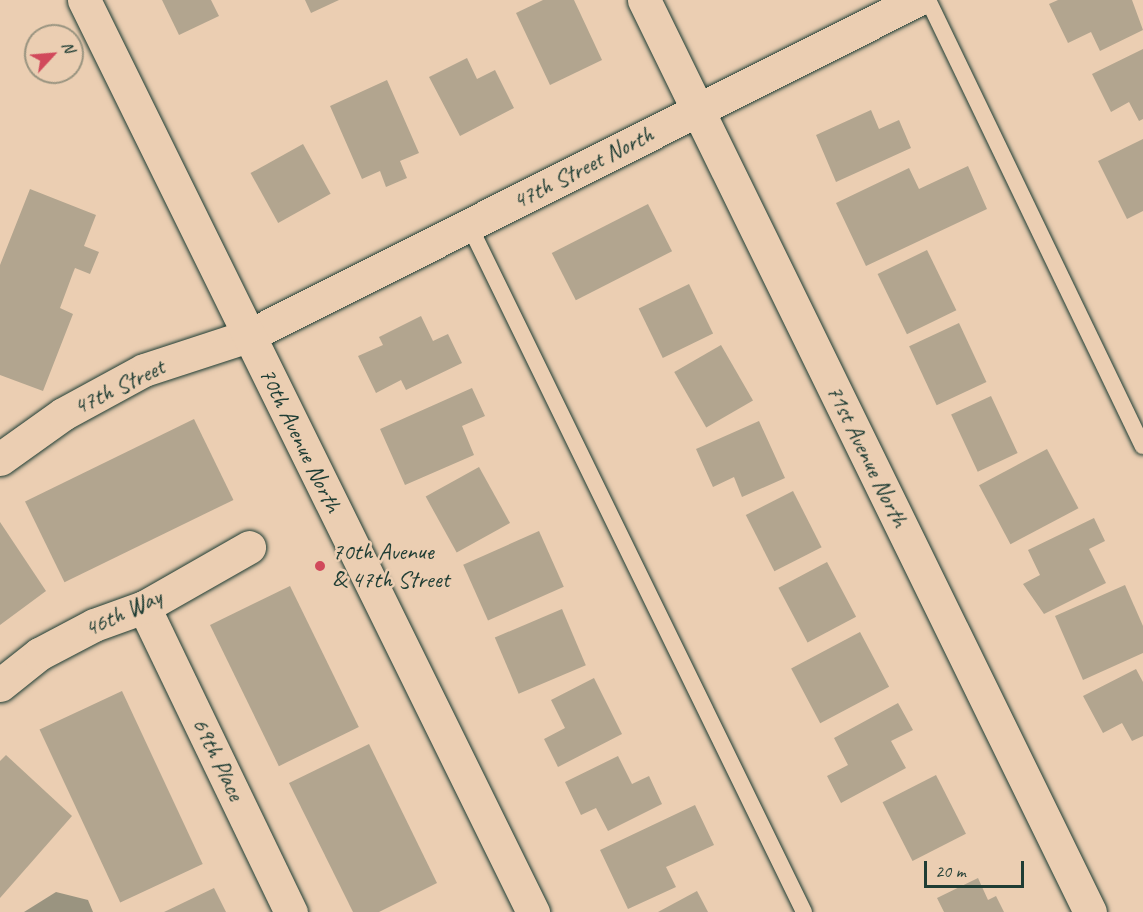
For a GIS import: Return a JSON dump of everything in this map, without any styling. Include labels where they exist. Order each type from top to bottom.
[{"type":"street","name":"70th Avenue North","points":[[84,0],[533,912]]},
{"type":"street","name":"71st Avenue North","points":[[644,0],[1090,912]]},
{"type":"street","name":"47th Street North","points":[[248,336],[916,0]]},
{"type":"street","name":"47th Street","points":[[0,459],[63,414],[144,370],[248,336]]},
{"type":"street","name":"46th Way","points":[[0,685],[39,654],[94,625],[144,607],[249,547]]},
{"type":"street","name":"69th Place","points":[[144,607],[291,912]]},
{"type":"lane","points":[[928,0],[1143,446]]},
{"type":"lane","points":[[469,225],[804,912]]},
{"type":"shaded area","points":[[56,892],[88,900],[93,912],[24,912]]},
{"type":"building","points":[[162,0],[211,0],[219,16],[179,35]]},
{"type":"building","points":[[305,0],[339,0],[311,13]]},
{"type":"building","points":[[543,0],[574,0],[602,60],[550,85],[516,13]]},
{"type":"building","points":[[1058,0],[1132,0],[1143,30],[1100,51],[1091,32],[1068,43],[1049,4]]},
{"type":"building","points":[[1143,49],[1143,119],[1139,121],[1129,102],[1111,112],[1092,74]]},
{"type":"building","points":[[467,58],[477,79],[495,70],[514,108],[460,136],[429,77]]},
{"type":"building","points":[[387,80],[419,153],[400,161],[407,178],[386,187],[380,171],[362,179],[330,106]]},
{"type":"building","points":[[871,110],[879,129],[899,120],[911,148],[836,182],[816,135]]},
{"type":"building","points":[[1143,139],[1143,211],[1127,219],[1098,161]]},
{"type":"building","points":[[303,144],[331,194],[278,223],[251,173]]},
{"type":"building","points":[[968,166],[987,209],[866,266],[836,203],[909,168],[919,189]]},
{"type":"building","points":[[30,189],[96,215],[84,246],[99,252],[90,274],[75,268],[60,308],[73,314],[43,391],[0,375],[0,265]]},
{"type":"building","points":[[648,204],[672,251],[576,300],[552,253]]},
{"type":"building","points":[[927,250],[956,310],[907,334],[878,274]]},
{"type":"building","points":[[689,284],[713,333],[663,358],[639,309]]},
{"type":"building","points":[[421,316],[433,341],[448,334],[462,363],[406,390],[401,380],[376,393],[358,356],[383,345],[379,337]]},
{"type":"building","points":[[959,323],[986,382],[937,405],[909,346]]},
{"type":"building","points":[[721,345],[753,400],[706,427],[674,372]]},
{"type":"building","points":[[472,388],[485,416],[462,426],[474,455],[405,485],[380,429]]},
{"type":"building","points":[[991,396],[1018,453],[978,472],[951,415]]},
{"type":"building","points":[[194,419],[233,500],[64,582],[25,501]]},
{"type":"building","points":[[759,421],[785,478],[742,497],[734,477],[713,487],[696,449]]},
{"type":"building","points":[[1047,449],[1078,508],[1010,544],[979,485]]},
{"type":"building","points":[[479,467],[510,523],[457,553],[426,497]]},
{"type":"building","points":[[793,491],[822,547],[774,571],[746,515]]},
{"type":"building","points":[[1094,518],[1105,541],[1089,549],[1106,583],[1044,614],[1023,584],[1040,575],[1028,550]]},
{"type":"building","points":[[0,522],[46,591],[0,625]]},
{"type":"building","points":[[539,531],[564,587],[488,620],[463,565]]},
{"type":"building","points":[[827,562],[856,617],[808,643],[778,588]]},
{"type":"building","points":[[1125,585],[1143,626],[1143,653],[1083,680],[1055,616]]},
{"type":"building","points":[[290,586],[359,727],[279,766],[210,625]]},
{"type":"building","points":[[562,609],[586,665],[519,694],[495,638]]},
{"type":"building","points":[[860,632],[889,687],[820,723],[791,669]]},
{"type":"building","points":[[1136,669],[1143,682],[1143,736],[1132,741],[1122,723],[1103,733],[1083,696]]},
{"type":"building","points":[[594,678],[622,734],[558,767],[544,739],[565,728],[551,700]]},
{"type":"building","points":[[122,691],[203,864],[120,903],[40,729]]},
{"type":"building","points":[[898,703],[913,730],[891,741],[906,768],[841,803],[827,776],[848,765],[834,738]]},
{"type":"building","points":[[369,744],[437,883],[379,912],[353,912],[289,783]]},
{"type":"building","points":[[6,755],[72,816],[0,898],[0,761]]},
{"type":"building","points":[[618,756],[632,784],[649,776],[662,804],[608,831],[596,808],[581,815],[565,782]]},
{"type":"building","points":[[936,775],[966,834],[913,861],[883,802]]},
{"type":"building","points":[[695,805],[714,845],[666,867],[676,887],[628,909],[600,850]]},
{"type":"building","points":[[978,878],[988,900],[996,896],[1004,912],[944,912],[937,898]]},
{"type":"building","points":[[214,888],[226,912],[164,912]]},
{"type":"building","points":[[697,891],[708,912],[658,912]]},
{"type":"place","name":"70th Avenue & 47th Street","points":[[320,566]]}]
